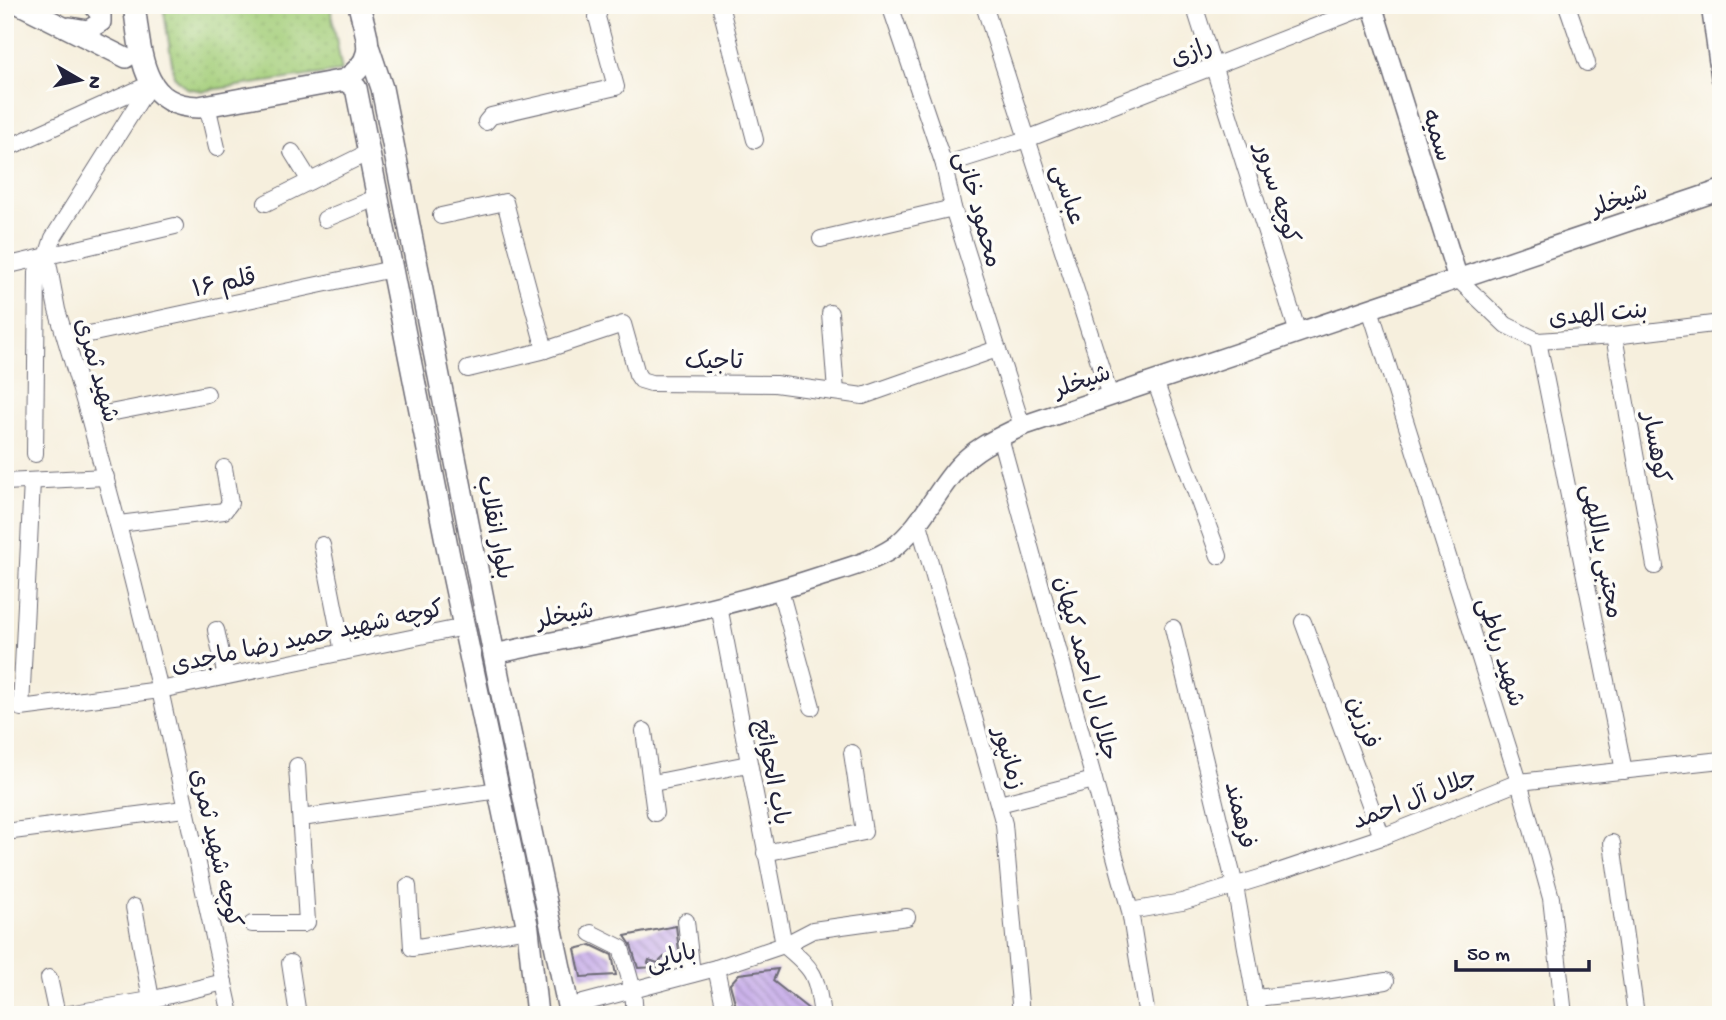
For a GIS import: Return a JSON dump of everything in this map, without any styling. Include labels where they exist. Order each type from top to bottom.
[{"type":"main road","points":[[134,5],[141,69],[160,96],[169,103],[182,107],[207,106],[345,80],[361,69],[369,49]]},
{"type":"main road","name":"بلوار انقلاب","points":[[359,5],[369,49],[382,88],[494,654],[569,1011]]},
{"type":"main road","name":"بلوار انقلاب","points":[[345,80],[356,88],[464,627],[528,929],[537,1015]]},
{"type":"main road","points":[[425,434],[450,428]]},
{"type":"street","points":[[20,5],[66,26],[141,69]]},
{"type":"street","points":[[66,26],[88,30],[94,28],[101,22],[101,15],[93,5]]},
{"type":"street","points":[[486,122],[491,116],[617,86],[597,17],[601,5]]},
{"type":"street","points":[[720,5],[755,140]]},
{"type":"street","name":"محمود خانی","points":[[890,5],[944,165],[953,208],[1021,426]]},
{"type":"street","name":"عباسی","points":[[984,5],[1110,396]]},
{"type":"street","name":"کوچه سرور","points":[[1194,5],[1297,333]]},
{"type":"street","name":"رازی","points":[[944,165],[1027,139],[1372,5]]},
{"type":"street","name":"سمیه","points":[[1372,5],[1458,279]]},
{"type":"street","points":[[1567,5],[1587,63]]},
{"type":"street","points":[[1711,5],[1720,66]]},
{"type":"street","points":[[5,149],[141,69]]},
{"type":"street","points":[[35,454],[37,272],[141,69]]},
{"type":"street","points":[[207,106],[217,148]]},
{"type":"street","points":[[292,152],[310,181]]},
{"type":"street","points":[[266,203],[369,152]]},
{"type":"street","name":"شیخلر","points":[[494,654],[719,606],[780,590],[861,562],[892,548],[918,520],[960,465],[977,449],[1021,426],[1721,190]]},
{"type":"street","points":[[324,219],[378,197]]},
{"type":"street","points":[[441,216],[505,202],[545,350]]},
{"type":"street","points":[[821,239],[953,208]]},
{"type":"street","points":[[5,266],[174,226]]},
{"type":"street","name":"شهید ثمری","points":[[47,257],[54,300],[119,524],[160,690]]},
{"type":"street","name":"قلم ۱۶","points":[[66,339],[392,269]]},
{"type":"street","name":"بنت الهدی","points":[[1458,279],[1506,325],[1538,341],[1614,336],[1721,323]]},
{"type":"street","name":"شهید رباطی","points":[[1370,309],[1519,782],[1551,898],[1564,1015]]},
{"type":"street","points":[[830,313],[836,392]]},
{"type":"street","name":"تاجیک","points":[[468,369],[545,350],[623,324],[637,374],[650,383],[763,383],[863,396],[997,349]]},
{"type":"street","name":"کوهسار","points":[[1614,336],[1655,566]]},
{"type":"street","name":"مجتبی یداللهی","points":[[1538,341],[1624,771]]},
{"type":"street","points":[[1155,381],[1219,555]]},
{"type":"street","points":[[89,417],[207,394]]},
{"type":"street","name":"جلال ال احمد کیهان","points":[[1000,437],[1130,911],[1146,1010]]},
{"type":"street","points":[[119,524],[224,511],[230,503],[224,468]]},
{"type":"street","points":[[5,482],[106,477]]},
{"type":"street","name":"کوچه شهید حمید رضا ماجدی","points":[[32,481],[21,708],[160,690],[464,627]]},
{"type":"street","name":"زمانپور","points":[[918,520],[1004,824],[1021,1015]]},
{"type":"street","points":[[322,545],[342,652]]},
{"type":"street","points":[[780,590],[811,707]]},
{"type":"street","name":"باب الحوائج","points":[[719,606],[784,945]]},
{"type":"street","name":"فرزین","points":[[1303,622],[1382,837]]},
{"type":"street","name":"فرهمند","points":[[1173,628],[1235,886],[1258,1015]]},
{"type":"street","points":[[216,630],[226,676]]},
{"type":"street","name":"کوچه شهید ثمری","points":[[160,690],[231,1015]]},
{"type":"street","points":[[644,730],[656,813]]},
{"type":"street","points":[[765,853],[864,832],[852,753]]},
{"type":"street","name":"جلال آل احمد","points":[[1130,911],[1182,902],[1235,886],[1382,837],[1519,782],[1721,760]]},
{"type":"street","points":[[653,783],[748,764]]},
{"type":"street","points":[[252,924],[307,922],[297,766]]},
{"type":"street","points":[[999,804],[1094,780]]},
{"type":"street","points":[[301,818],[499,790]]},
{"type":"street","points":[[5,832],[184,809]]},
{"type":"street","points":[[1612,844],[1636,1015]]},
{"type":"street","points":[[408,887],[412,948],[528,929]]},
{"type":"street","points":[[134,907],[152,1007]]},
{"type":"street","name":"بابایی","points":[[569,1011],[633,990],[716,968],[784,945],[813,930],[907,917]]},
{"type":"street","points":[[686,921],[692,974]]},
{"type":"street","points":[[591,933],[621,948],[633,990],[635,1015]]},
{"type":"street","points":[[784,945],[805,963],[817,980],[822,1015]]},
{"type":"street","points":[[290,963],[298,1015]]},
{"type":"street","points":[[716,968],[726,1015]]},
{"type":"street","points":[[50,978],[57,1015]]},
{"type":"street","points":[[1255,998],[1386,981]]},
{"type":"street","points":[[63,1015],[152,1007],[224,982]]},
{"type":"green space","points":[[163,5],[330,5],[342,71],[203,91],[186,88],[174,76]]},
{"type":"building","points":[[676,926],[680,960],[670,963],[664,957],[658,963],[649,960],[648,963],[658,967],[638,968],[631,945],[625,936]]},
{"type":"building","points":[[591,945],[612,955],[616,975],[581,977],[575,949]]},
{"type":"building","points":[[778,969],[773,981],[811,1011],[811,1015],[742,1015],[737,1010],[730,984],[739,974]]}]
